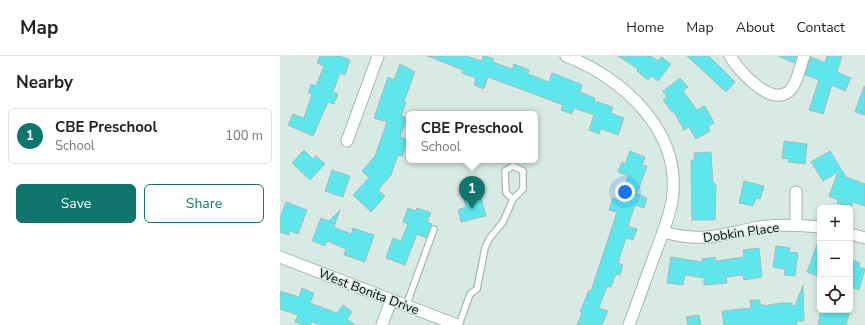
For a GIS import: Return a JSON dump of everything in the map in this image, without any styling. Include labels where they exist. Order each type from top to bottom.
[{"type":"street","points":[[347,141],[378,56]]},
{"type":"street","points":[[566,56],[580,61],[607,76],[630,95],[656,126],[670,161],[672,199],[663,232],[629,325]]},
{"type":"street","points":[[730,56],[746,76],[758,87],[771,94],[784,95],[789,92],[793,86],[804,56]]},
{"type":"street","points":[[796,192],[796,225]]},
{"type":"street","name":"Dobkin Place","points":[[663,232],[683,237],[705,238],[760,227],[796,225],[817,227]]},
{"type":"street","points":[[853,235],[865,238]]},
{"type":"street","name":"West Bonita Drive","points":[[280,257],[458,325]]},
{"type":"street","points":[[382,325],[391,300]]},
{"type":"lane","points":[[458,325],[470,294],[477,289],[485,248],[489,238],[503,222],[513,199],[523,189],[523,171],[513,166],[505,171],[506,193],[513,199]]},
{"type":"lane","points":[[406,306],[434,228]]},
{"type":"building","points":[[320,56],[340,56],[350,60],[345,75],[340,73],[333,92],[338,94],[334,104],[328,102],[313,136],[288,125],[293,114],[304,118],[312,94],[308,93],[311,84],[316,86],[324,66],[317,63]]},
{"type":"building","points":[[427,56],[466,56],[482,61],[483,56],[486,56],[494,59],[493,62],[512,69],[514,64],[529,70],[528,74],[549,82],[552,73],[563,77],[582,85],[580,92],[595,98],[594,101],[613,107],[611,113],[624,118],[618,135],[601,129],[599,134],[589,130],[594,115],[574,108],[572,114],[561,110],[563,105],[488,77],[484,89],[474,85],[476,78],[462,73],[463,70]]},
{"type":"building","points":[[618,56],[651,56],[658,61],[661,57],[671,64],[658,81],[651,76],[648,80],[637,71],[638,69]]},
{"type":"building","points":[[687,56],[709,56],[735,82],[726,92]]},
{"type":"building","points":[[778,56],[797,56],[794,63]]},
{"type":"building","points":[[827,56],[842,56],[837,72],[851,78],[845,91],[832,85],[823,114],[809,110],[819,80],[805,75],[811,57],[825,63]]},
{"type":"building","points":[[400,64],[415,72],[404,101],[406,102],[401,116],[406,118],[400,137],[406,139],[406,145],[402,156],[398,155],[391,175],[378,190],[385,196],[371,212],[353,195],[369,178],[362,171],[375,156],[387,122],[374,118],[388,77],[394,80]]},
{"type":"building","points":[[680,78],[688,87],[683,91],[697,110],[705,106],[714,123],[708,127],[710,131],[696,139],[689,127],[684,130],[674,112],[672,112],[663,100],[667,97],[663,91]]},
{"type":"building","points":[[864,86],[865,87],[865,115],[855,112]]},
{"type":"building","points":[[784,141],[807,144],[805,164],[788,162],[789,159],[782,158]]},
{"type":"building","points":[[304,150],[313,159],[316,156],[325,164],[310,180],[292,163]]},
{"type":"building","points":[[630,151],[645,157],[642,165],[647,166],[637,194],[647,198],[644,208],[635,205],[628,226],[637,229],[633,240],[626,238],[618,263],[623,265],[620,275],[616,274],[611,287],[607,286],[599,308],[608,311],[602,325],[577,325],[582,313],[580,312],[589,290],[591,291],[617,212],[609,210],[613,198],[620,201],[628,176],[618,172],[622,162],[625,164]]},
{"type":"building","points":[[830,151],[846,177],[865,184],[865,206],[853,202],[852,205],[843,205],[837,203],[838,200],[829,196],[838,172],[823,181],[811,162]]},
{"type":"building","points":[[711,152],[713,183],[716,184],[715,220],[692,220],[691,160],[695,160],[694,153]]},
{"type":"building","points":[[332,170],[350,176],[343,197],[325,191]]},
{"type":"building","points":[[476,180],[486,216],[461,222],[458,210],[466,207],[460,184]]},
{"type":"building","points":[[744,181],[764,186],[760,199],[756,198],[753,206],[739,203]]},
{"type":"building","points":[[286,202],[307,210],[298,234],[290,231],[289,235],[280,232],[280,217]]},
{"type":"building","points":[[408,208],[416,211],[417,208],[431,213],[427,222],[432,224],[426,238],[417,234],[405,265],[386,258],[393,238],[401,241],[408,224],[403,222]]},
{"type":"building","points":[[340,210],[334,227],[351,234],[353,228],[374,235],[365,262],[344,255],[346,249],[327,241],[325,246],[312,241],[321,218],[329,221]]},
{"type":"building","points":[[817,244],[817,276],[807,272]]},
{"type":"building","points":[[776,246],[790,248],[789,252],[798,253],[795,276],[784,275],[785,269],[773,267]]},
{"type":"building","points":[[759,248],[762,277],[744,280],[743,275],[726,277],[727,283],[704,285],[704,278],[685,275],[683,285],[667,283],[671,257],[702,262],[702,259],[715,257],[716,261],[744,257],[743,250]]},
{"type":"building","points":[[853,260],[860,263],[859,267],[865,269],[859,290],[853,288]]},
{"type":"building","points":[[803,285],[804,321],[797,321],[797,325],[724,325],[722,311],[751,308],[750,300],[760,300],[760,305],[766,305],[766,307],[768,305],[782,303],[792,303],[792,305],[795,306]]},
{"type":"building","points":[[302,288],[314,293],[310,303],[337,313],[343,305],[352,312],[347,319],[355,325],[320,325],[312,322],[310,325],[303,325],[295,322],[298,315],[280,309],[280,291],[299,297]]},
{"type":"building","points":[[820,313],[849,313],[846,325],[818,325]]},
{"type":"building","points":[[699,315],[701,325],[688,325],[686,317]]},
{"type":"place","name":"CBE Preschool","points":[[472,209]]}]
